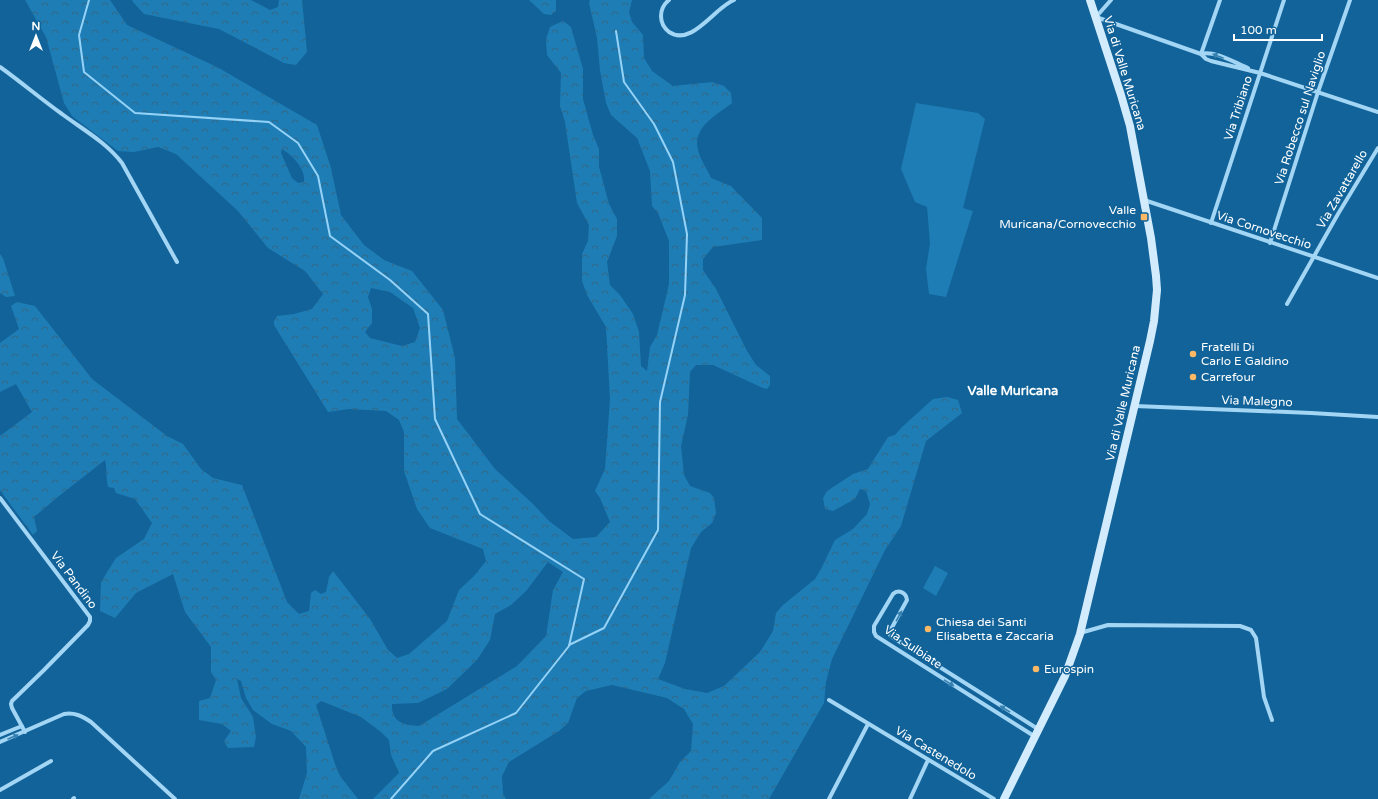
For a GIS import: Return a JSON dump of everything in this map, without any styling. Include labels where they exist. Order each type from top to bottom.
[{"type":"street","points":[[669,0],[663,9],[662,22],[665,28],[670,32],[682,35],[690,33],[725,5],[734,0]]},
{"type":"street","name":"Via di Valle Muricana","points":[[1004,799],[1064,676],[1080,634],[1154,321],[1157,290],[1151,238],[1130,126],[1090,0]]},
{"type":"street","points":[[1111,0],[1096,17],[1201,54],[1211,61],[1260,73]]},
{"type":"street","points":[[1201,54],[1220,0]]},
{"type":"street","name":"Via Tribiano","points":[[1211,223],[1284,0]]},
{"type":"street","name":"Via Robecco sul Naviglio","points":[[1270,243],[1318,92],[1350,0]]},
{"type":"street","points":[[1201,54],[1214,54],[1260,73],[1378,112]]},
{"type":"street","points":[[0,67],[47,104],[96,138],[117,156],[177,262]]},
{"type":"street","name":"Via Zavattarello","points":[[1287,304],[1338,214],[1378,148]]},
{"type":"street","name":"Via Cornovecchio","points":[[1144,200],[1378,278]]},
{"type":"street","name":"Via Malegno","points":[[1135,406],[1378,417]]},
{"type":"street","name":"Via Pandino","points":[[0,498],[64,584],[87,612],[90,619],[88,625],[12,701],[12,708],[25,732]]},
{"type":"street","name":"Via Sulbiate","points":[[900,592],[906,596],[907,600],[890,631],[890,635],[892,637],[1036,733],[876,636],[874,626],[892,594],[900,592]]},
{"type":"street","points":[[1080,634],[1108,626],[1240,626],[1247,628],[1253,632],[1258,643],[1264,697],[1272,720]]},
{"type":"street","name":"Via Castenedolo","points":[[829,700],[994,799]]},
{"type":"street","points":[[0,742],[64,714],[71,713],[81,716],[91,722],[175,799]]},
{"type":"street","points":[[829,799],[868,724]]},
{"type":"street","points":[[0,735],[22,726]]},
{"type":"street","points":[[910,799],[928,760]]},
{"type":"street","points":[[0,790],[51,761]]},
{"type":"green space","points":[[25,0],[110,0],[127,25],[217,67],[317,125],[331,168],[341,215],[364,245],[384,260],[412,271],[443,310],[455,358],[457,419],[495,469],[549,521],[573,539],[596,537],[610,522],[600,498],[595,491],[605,469],[610,399],[606,327],[587,295],[582,281],[582,254],[588,241],[589,225],[577,203],[565,122],[560,106],[561,73],[547,55],[546,39],[550,27],[563,21],[571,27],[583,69],[583,99],[593,135],[599,149],[599,167],[609,204],[617,219],[617,236],[607,262],[610,285],[620,295],[633,314],[639,332],[641,366],[647,371],[650,347],[657,335],[669,284],[669,241],[658,213],[652,206],[650,171],[637,138],[611,115],[606,103],[600,70],[597,38],[589,3],[590,0],[632,0],[629,12],[632,22],[643,35],[644,58],[652,71],[673,86],[712,82],[724,86],[731,93],[732,103],[707,122],[702,128],[697,142],[698,150],[711,178],[731,186],[762,218],[762,240],[713,247],[703,259],[703,270],[716,289],[747,351],[756,365],[770,376],[770,385],[767,389],[763,388],[713,365],[696,365],[690,372],[688,415],[681,446],[684,475],[690,486],[710,493],[714,498],[716,513],[712,523],[701,532],[691,548],[665,663],[658,679],[685,689],[707,693],[724,686],[760,652],[773,631],[776,613],[783,605],[815,579],[835,540],[853,529],[867,514],[870,504],[866,491],[860,489],[855,499],[833,511],[825,509],[823,498],[827,491],[853,474],[868,469],[888,437],[895,435],[933,399],[947,397],[958,400],[962,413],[926,441],[901,526],[885,550],[832,659],[826,682],[824,703],[769,799],[649,799],[669,781],[680,762],[691,751],[693,724],[684,709],[667,698],[612,685],[586,691],[577,698],[568,723],[559,731],[509,762],[502,776],[503,794],[506,799],[373,799],[399,773],[391,755],[389,740],[361,717],[321,701],[316,705],[335,764],[340,776],[358,799],[299,799],[307,773],[306,747],[291,731],[272,724],[253,710],[246,698],[241,681],[237,679],[241,698],[253,717],[256,737],[254,747],[228,748],[224,741],[231,731],[222,724],[199,720],[199,701],[210,698],[216,680],[211,672],[211,647],[185,612],[173,574],[136,593],[115,618],[100,611],[101,582],[116,558],[144,539],[152,523],[135,499],[116,493],[114,488],[108,487],[105,460],[34,517],[37,531],[33,535],[0,490],[0,436],[32,412],[16,384],[0,392],[0,343],[19,329],[11,306],[17,302],[35,306],[92,379],[167,436],[183,444],[201,469],[213,478],[242,485],[287,602],[299,614],[309,611],[311,593],[315,590],[321,594],[326,592],[329,577],[333,571],[370,619],[388,650],[397,658],[409,654],[447,621],[459,590],[474,576],[486,561],[483,549],[430,528],[417,509],[404,471],[404,432],[399,420],[386,411],[349,409],[328,412],[274,325],[274,321],[277,316],[294,314],[312,309],[323,294],[305,271],[268,248],[238,211],[176,154],[158,147],[134,152],[118,151],[72,116],[64,103],[46,37]],"holes":[[[282,149],[301,167],[304,182],[298,183],[292,178],[281,153]],[[371,288],[390,292],[413,308],[420,328],[415,342],[402,346],[370,338],[365,332],[372,323],[372,309],[368,297]],[[548,562],[563,572],[553,590],[546,636],[517,666],[419,726],[408,725],[396,719],[392,710],[392,704],[418,703],[447,689],[477,660],[490,640],[495,614],[511,605],[526,591]]]},
{"type":"green space","points":[[132,0],[251,0],[270,10],[278,7],[279,0],[302,0],[307,52],[296,65],[284,63],[219,29],[144,14]]},
{"type":"green space","points":[[529,0],[556,0],[556,11],[551,15],[544,14]]},
{"type":"green space","points":[[916,103],[978,113],[985,119],[963,208],[973,211],[946,297],[929,294],[926,269],[930,243],[927,207],[915,202],[901,169]]},
{"type":"green space","points":[[0,254],[3,258],[15,296],[6,297],[0,293]]},
{"type":"green space","points":[[935,566],[948,573],[936,596],[923,588]]},
{"type":"waterway","points":[[89,0],[79,35],[84,72],[135,113],[269,122],[298,143],[318,176],[330,236],[390,280],[428,314],[435,419],[480,514],[584,579],[569,646],[516,713],[433,751],[391,799]]},
{"type":"waterway","points":[[569,645],[604,628],[658,530],[660,402],[685,295],[687,234],[673,162],[654,124],[624,82],[616,31]]},
{"type":"place","name":"Valle Muricana/Cornovecchio","points":[[1144,217]]},
{"type":"place","name":"Fratelli Di Carlo E Galdino","points":[[1193,354]]},
{"type":"place","name":"Carrefour","points":[[1193,377]]},
{"type":"place","name":"Chiesa dei Santi Elisabetta e Zaccaria","points":[[928,629]]},
{"type":"place","name":"Eurospin","points":[[1036,669]]},
{"type":"district","name":"Valle Muricana","points":[[1013,390]]}]
